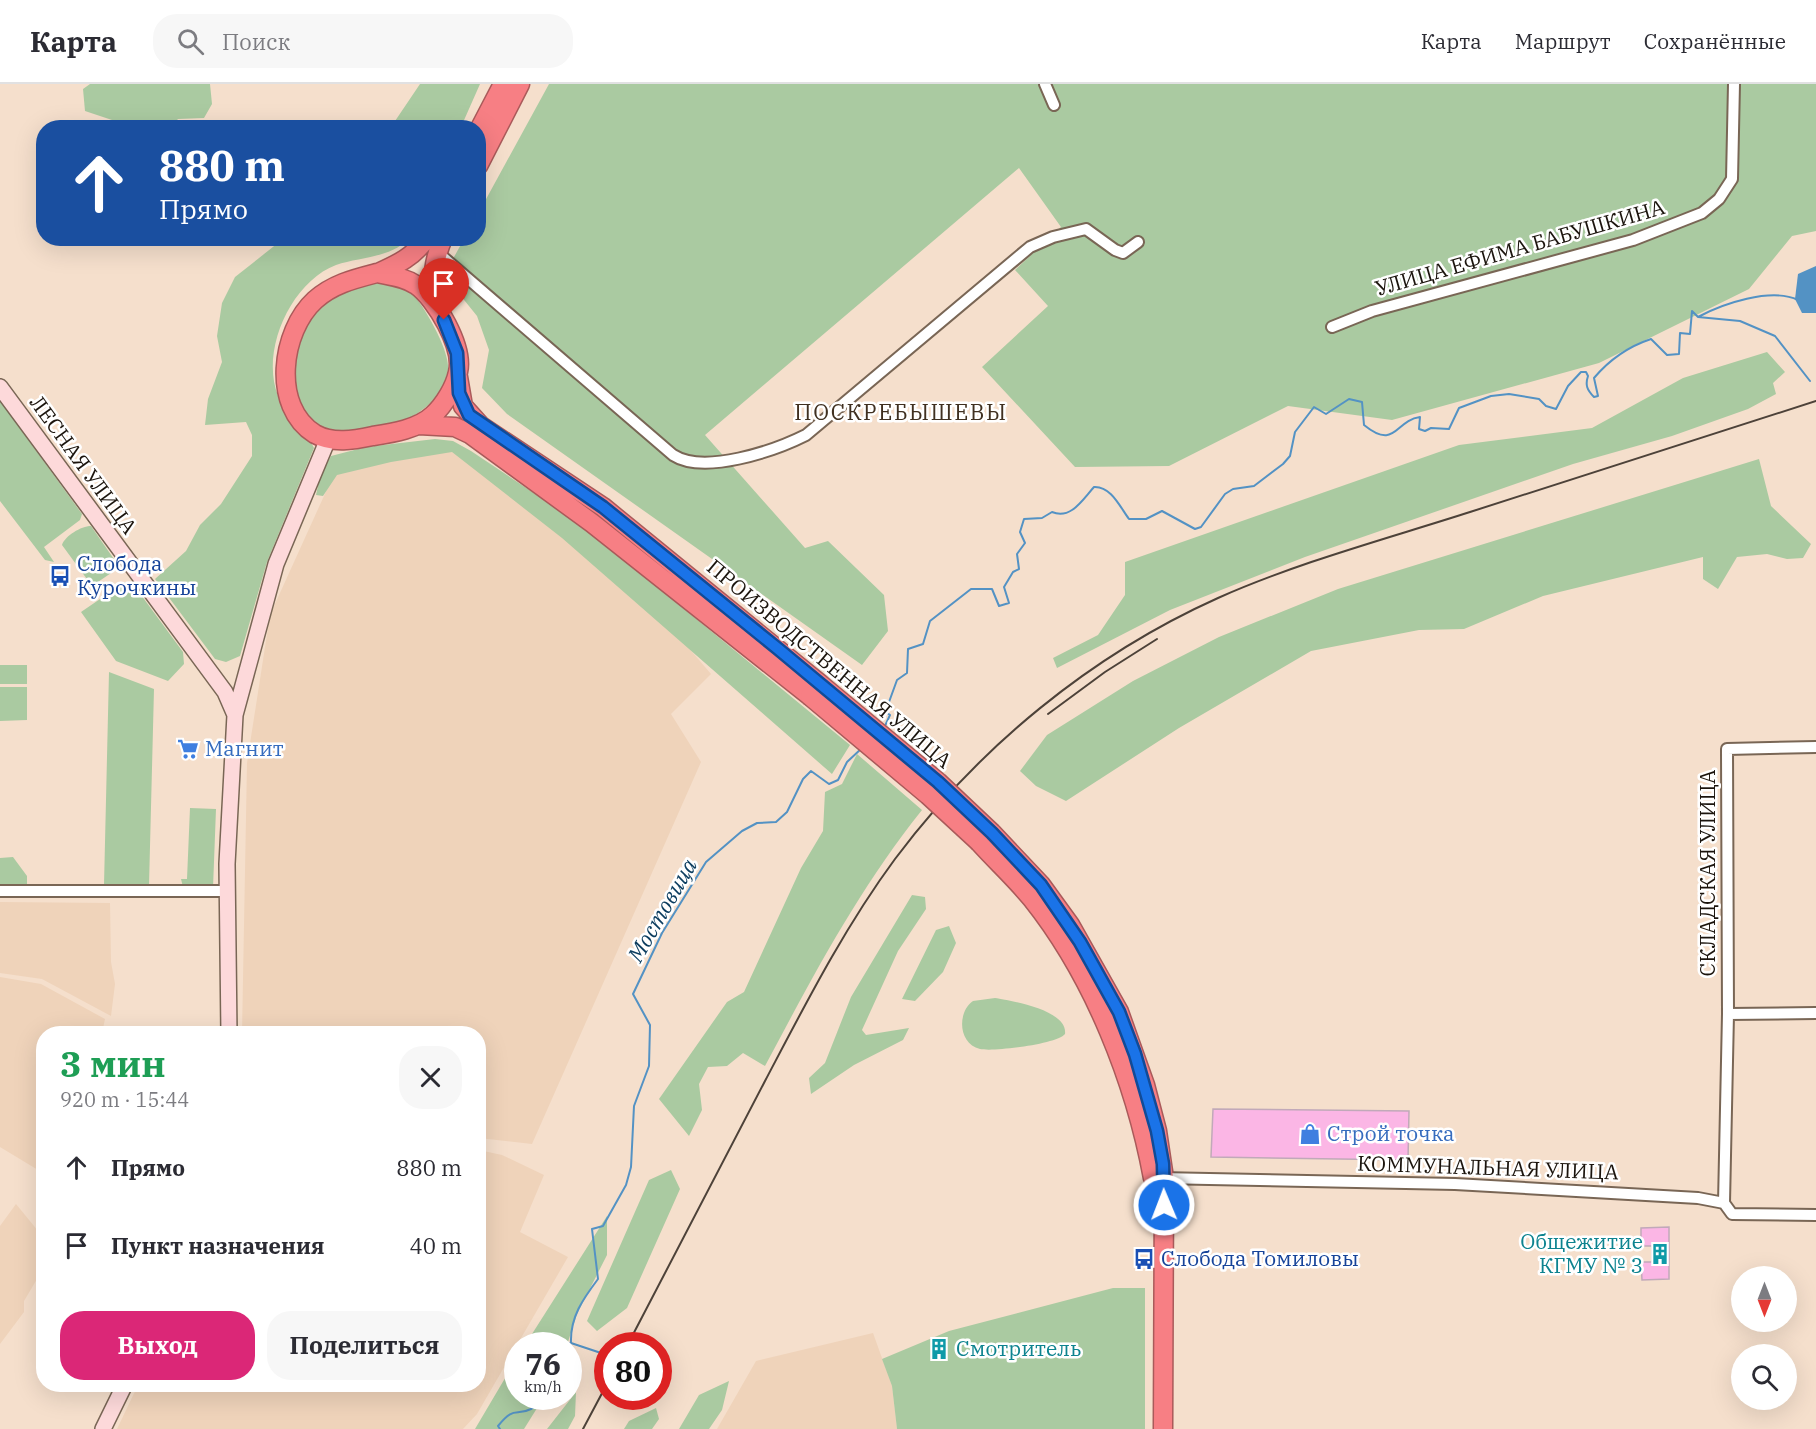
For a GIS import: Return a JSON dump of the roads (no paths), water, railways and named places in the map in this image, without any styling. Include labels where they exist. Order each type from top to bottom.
[{"type":"highway","points":[[484,120],[503,84]]},
{"type":"highway","points":[[486,150],[520,84]]},
{"type":"highway","points":[[429,246],[403,262],[332,288],[315,300],[302,315],[287,356],[287,391],[294,410],[304,425],[328,439],[357,439],[419,425],[433,415],[448,397],[458,373],[457,353],[438,308],[433,288],[435,246]]},
{"type":"highway","points":[[377,273],[398,277],[414,284],[438,308]]},
{"type":"highway","name":"ПРОИЗВОДСТВЕННАЯ УЛИЦА","points":[[458,373],[463,406],[481,426],[603,507],[815,690]]},
{"type":"highway","name":"ПРОИЗВОДСТВЕННАЯ УЛИЦА","points":[[419,425],[454,427],[470,434],[592,523],[938,782],[985,837],[1041,885],[1070,925],[1119,1012],[1145,1085],[1157,1131],[1163,1429]]},
{"type":"highway","name":"ПРОИЗВОДСТВЕННАЯ УЛИЦА","points":[[1152,1429],[1158,1178]]},
{"type":"main road","name":"ЛЕСНАЯ УЛИЦА","points":[[0,387],[225,692],[235,715]]},
{"type":"main road","points":[[229,1026],[227,891],[235,715],[276,564],[328,439]]},
{"type":"main road","points":[[207,668],[230,677],[246,669]]},
{"type":"main road","points":[[103,1429],[121,1392]]},
{"type":"street","points":[[1045,84],[1054,105]]},
{"type":"street","name":"УЛИЦА ЕФИМА БАБУШКИНА","points":[[1332,327],[1372,311],[1633,240],[1702,213],[1724,194],[1732,179],[1734,84]]},
{"type":"street","points":[[438,246],[673,455],[686,462],[705,464],[790,443],[806,435],[1030,247],[1053,237],[1086,229],[1115,250],[1123,253],[1138,242]]},
{"type":"street","name":"СКЛАДСКАЯ УЛИЦА","points":[[1728,1014],[1727,750],[1816,747]]},
{"type":"street","points":[[0,891],[227,891]]},
{"type":"street","points":[[1724,1203],[1728,1014],[1816,1013]]},
{"type":"street","name":"КОММУНАЛЬНАЯ УЛИЦА","points":[[1158,1178],[1498,1186],[1698,1198],[1724,1203],[1732,1214],[1816,1215]]},
{"type":"water","points":[[1816,266],[1816,313],[1802,313],[1795,299],[1798,274]]},
{"type":"waterway","name":"Мостовица","points":[[884,728],[890,715],[880,708],[882,702],[889,702],[897,680],[907,673],[908,649],[923,644],[930,621],[971,589],[992,589],[999,606],[1009,603],[1004,587],[1013,572],[1019,569],[1017,554],[1025,543],[1020,532],[1024,519],[1042,518],[1052,512],[1059,514],[1071,511],[1094,487],[1110,494],[1129,519],[1146,519],[1162,511],[1195,529],[1201,527],[1225,494],[1233,489],[1254,486],[1283,464],[1290,456],[1295,432],[1314,407],[1326,414],[1349,399],[1362,402],[1364,425],[1383,435],[1389,435],[1405,423],[1420,417],[1419,429],[1425,431],[1431,428],[1449,429],[1459,408],[1491,396],[1509,394],[1539,399],[1546,406],[1556,409],[1568,386],[1581,372],[1586,372],[1588,376],[1587,387],[1590,392],[1594,397],[1598,396],[1594,378],[1613,359],[1634,346],[1651,339],[1667,355],[1679,354],[1680,333],[1690,334],[1692,311],[1698,317],[1733,302],[1761,296],[1787,296],[1798,300]]},
{"type":"waterway","points":[[1698,317],[1740,321],[1775,336],[1810,381]]},
{"type":"waterway","name":"Мостовица","points":[[571,1332],[575,1317],[583,1301],[598,1279],[592,1229],[603,1226],[626,1185],[631,1167],[634,1106],[649,1066],[650,1025],[633,994],[662,933],[706,862],[742,831],[757,823],[776,822],[787,812],[803,779],[811,771],[829,784],[838,780],[847,762],[862,748]]},
{"type":"waterway","points":[[582,1347],[594,1351]]},
{"type":"waterway","name":"Мостовица","points":[[500,1429],[498,1426],[508,1416],[528,1410]]},
{"type":"railway","points":[[634,1332],[795,1024],[826,967],[876,885],[928,818],[963,779],[1040,708],[1082,676],[1126,647],[1171,621],[1249,585],[1343,552],[1816,401]]},
{"type":"railway","points":[[1048,714],[1105,672],[1157,639]]},
{"type":"railway","points":[[583,1429],[594,1408]]},
{"type":"place","name":"Слобода Курочкины","points":[[60,576]]},
{"type":"place","name":"Магнит","points":[[188,749]]},
{"type":"place","name":"Строй точка","points":[[1310,1134]]},
{"type":"place","name":"Общежитие КГМУ № 3","points":[[1660,1254]]},
{"type":"place","name":"Слобода Томиловы","points":[[1144,1259]]},
{"type":"place","name":"Смотритель","points":[[939,1349]]},
{"type":"district","name":"ПОСКРЕБЫШЕВЫ","points":[[901,412]]}]
